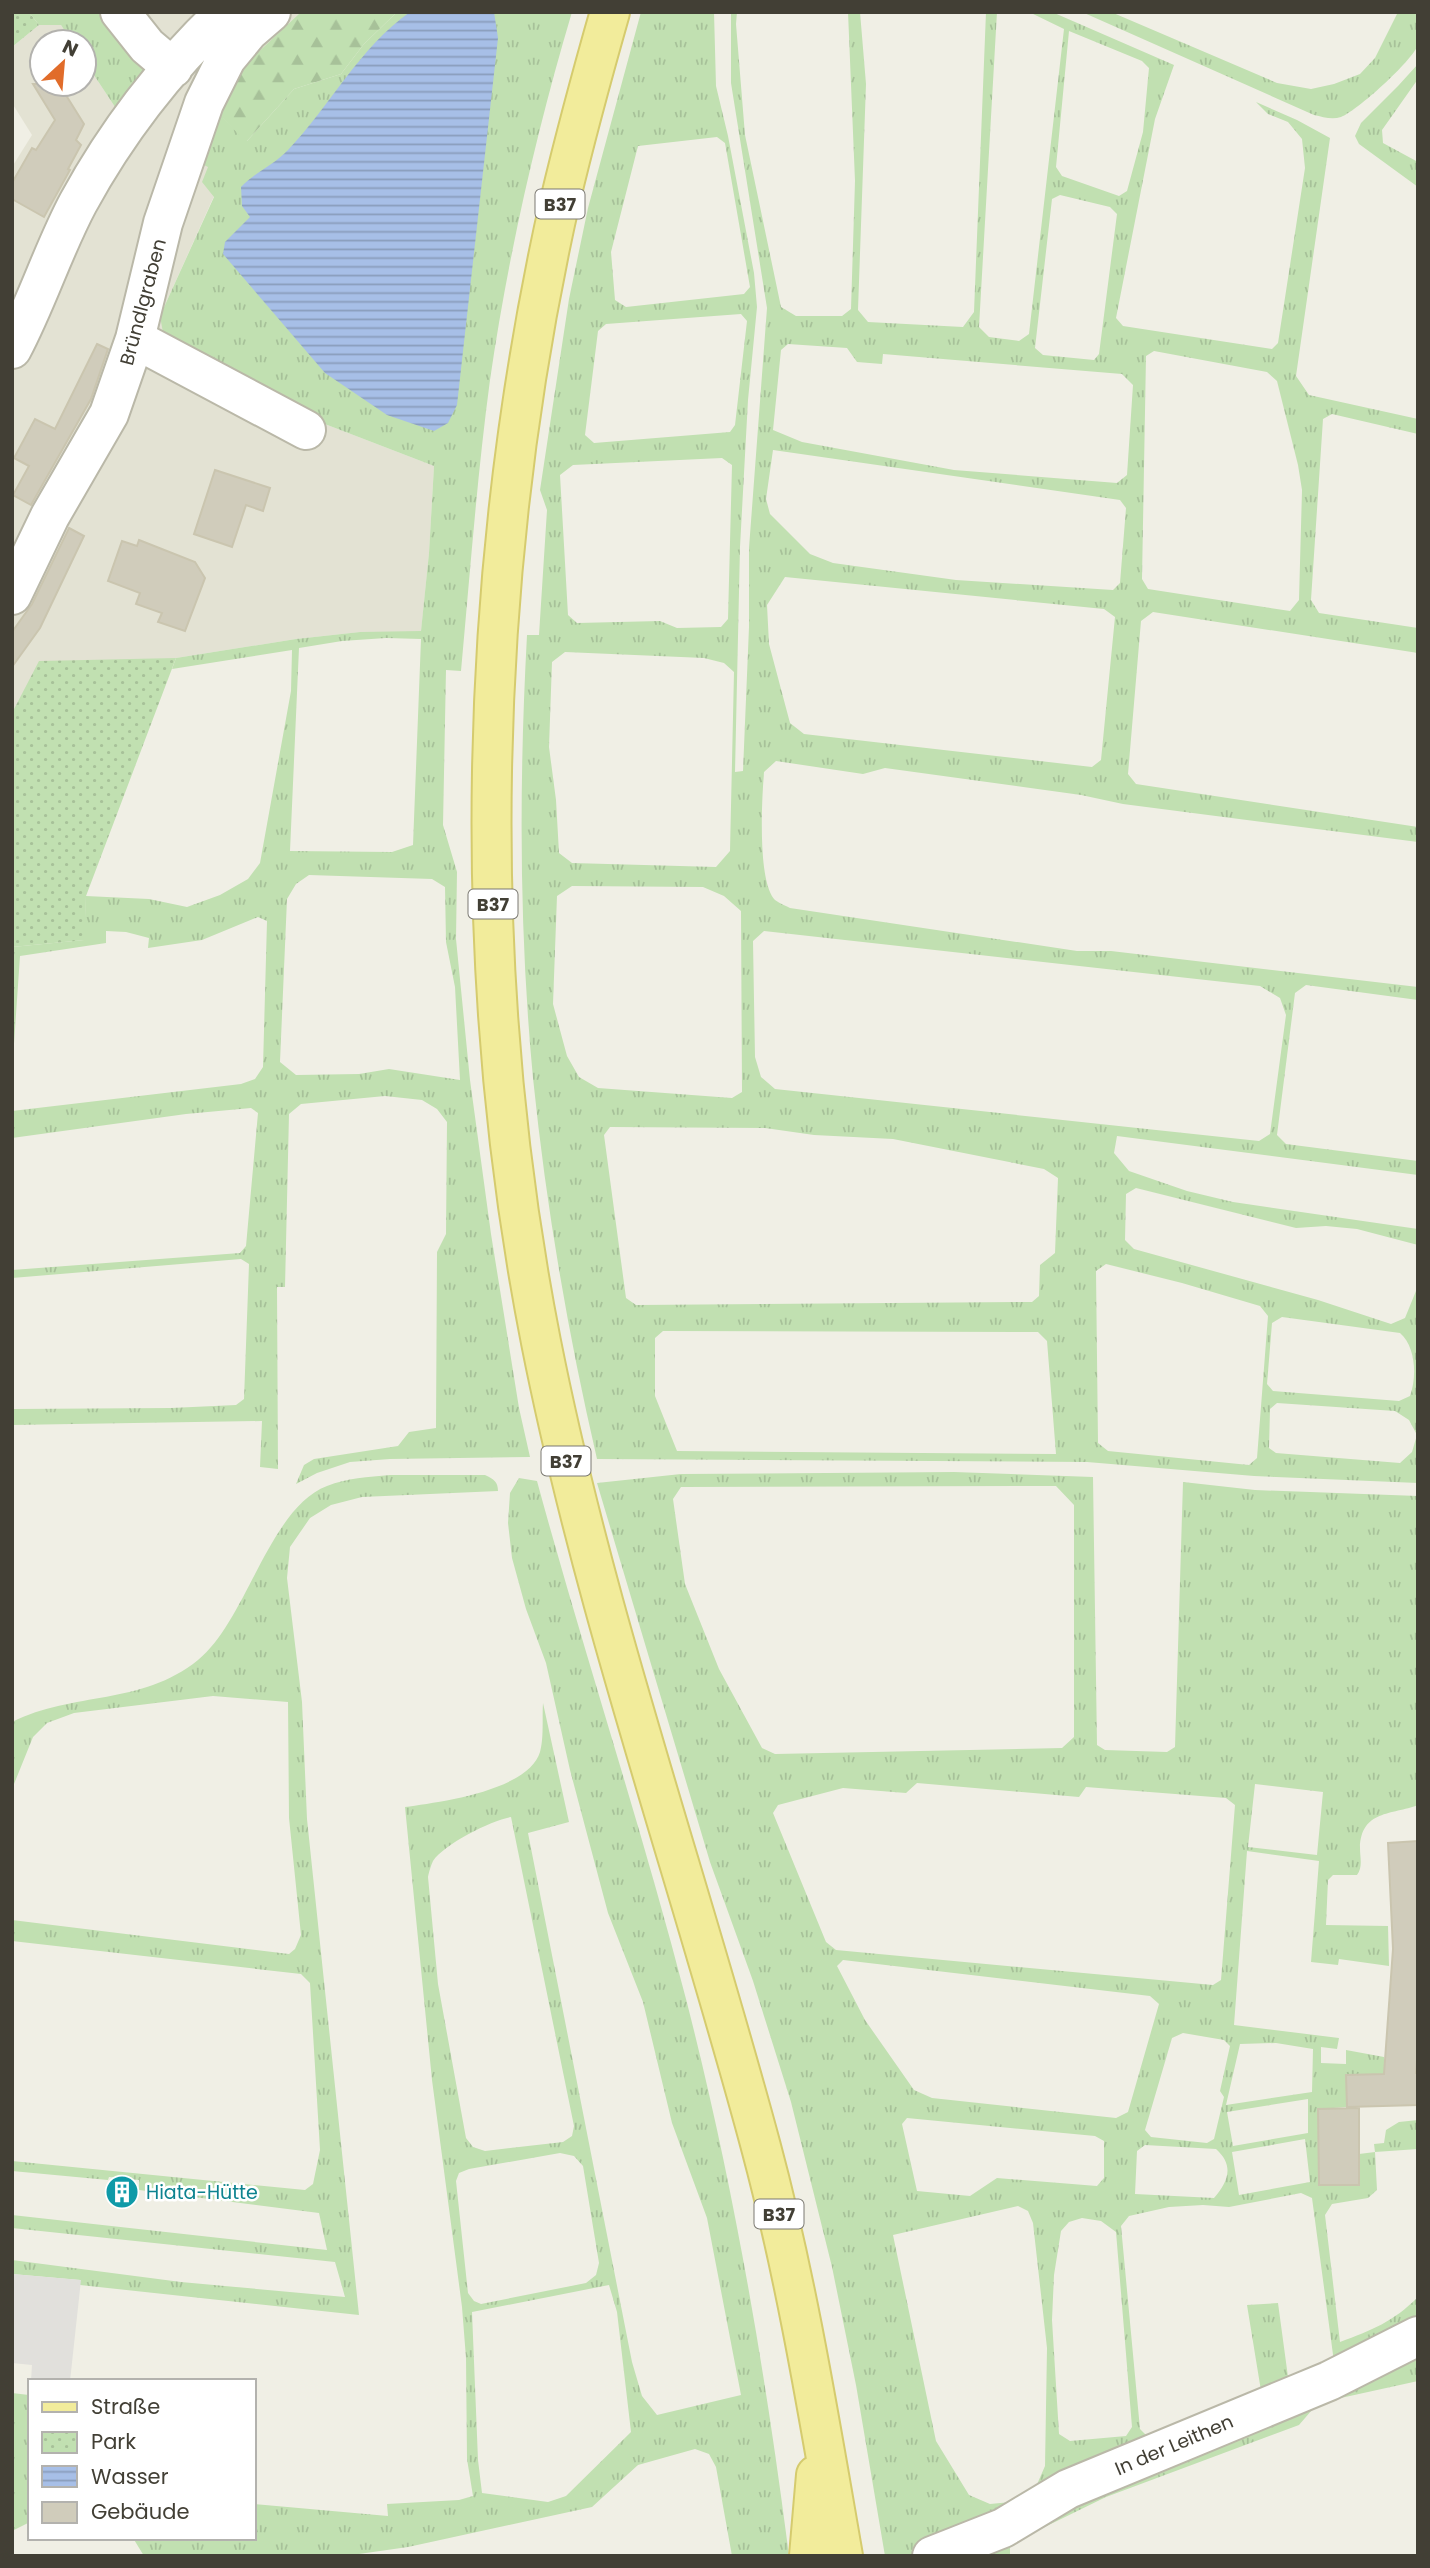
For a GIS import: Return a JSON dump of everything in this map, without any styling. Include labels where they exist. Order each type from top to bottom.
[{"type":"main road","name":"B37","points":[[610,12],[575,141],[535,330],[514,478],[495,675],[491,845],[499,1033],[524,1241],[554,1407],[578,1514],[760,2143],[800,2313],[843,2556]]},
{"type":"main road","points":[[808,2556],[820,2424]]},
{"type":"street","points":[[120,12],[148,46],[173,68]]},
{"type":"street","points":[[12,349],[27,322],[77,205],[101,163],[133,116],[225,12]]},
{"type":"street","name":"Bründlgraben","points":[[12,595],[50,516],[109,414],[135,339],[163,223],[204,103],[226,59],[271,12]]},
{"type":"street","points":[[135,339],[306,430]]},
{"type":"street","name":"In der Leithen","points":[[932,2556],[1003,2528],[1068,2489],[1329,2381],[1418,2336]]},
{"type":"shaded area","points":[[110,12],[301,12],[239,70],[208,167],[214,196],[160,316],[317,421],[434,466],[421,632],[360,632],[176,658],[12,713],[12,167],[32,135],[12,103],[12,47],[28,34],[28,98],[98,98],[98,81],[119,113],[143,78],[144,59]]},
{"type":"shaded area","points":[[39,25],[61,25],[63,28],[35,28]]},
{"type":"shaded area","points":[[12,2274],[81,2280],[70,2379],[31,2379],[32,2365],[12,2363]]},
{"type":"green space","points":[[12,12],[29,12],[39,25],[28,28],[28,34],[12,47]]},
{"type":"green space","points":[[29,12],[110,12],[144,59],[143,81],[119,113],[98,81],[98,28],[39,25]]},
{"type":"green space","points":[[301,12],[397,12],[364,44],[341,74],[294,89],[246,142],[215,110],[239,70]]},
{"type":"green space","points":[[397,12],[572,12],[524,195],[497,334],[481,453],[461,671],[446,670],[443,825],[457,872],[456,939],[470,1080],[491,1234],[519,1408],[530,1457],[350,1462],[317,1473],[296,1484],[304,1465],[314,1459],[398,1446],[409,1432],[436,1428],[437,1252],[446,1234],[447,1122],[437,1109],[422,1100],[385,1096],[301,1104],[289,1114],[285,1287],[277,1287],[278,1469],[260,1467],[262,1421],[12,1425],[12,1409],[171,1408],[236,1405],[244,1399],[249,1264],[241,1259],[12,1278],[12,1270],[240,1253],[246,1246],[258,1113],[251,1108],[186,1114],[12,1138],[12,1111],[241,1084],[255,1079],[263,1067],[267,921],[258,917],[202,940],[148,948],[149,938],[126,932],[106,931],[106,943],[20,956],[12,1073],[12,947],[84,940],[86,896],[149,899],[187,907],[220,895],[248,879],[260,863],[291,691],[292,650],[172,669],[176,658],[296,639],[360,632],[421,631],[434,466],[317,421],[164,338],[160,316],[214,197],[202,182],[208,167],[194,160],[215,110],[247,141],[294,89],[341,74],[364,44]],"holes":[[[386,638],[421,639],[413,845],[392,852],[290,851],[299,648]],[[309,875],[432,879],[445,887],[446,942],[455,987],[460,1080],[389,1069],[359,1074],[296,1075],[280,1062],[287,899],[296,884]]]},
{"type":"green space","points":[[641,12],[714,12],[716,86],[754,273],[757,307],[748,400],[740,547],[735,772],[743,771],[749,627],[749,548],[767,308],[731,83],[731,12],[737,12],[745,135],[781,307],[796,316],[842,316],[851,309],[855,181],[848,12],[860,12],[866,84],[858,310],[868,322],[963,327],[974,312],[986,12],[997,12],[979,327],[989,337],[1019,341],[1029,334],[1064,29],[1029,12],[1052,12],[1174,65],[1155,119],[1116,318],[1123,326],[1272,349],[1278,343],[1305,168],[1302,139],[1288,122],[1268,114],[1256,102],[1330,138],[1296,376],[1309,395],[1418,419],[1418,434],[1332,414],[1323,419],[1311,600],[1319,613],[1418,628],[1418,653],[1153,612],[1141,621],[1128,774],[1136,784],[1418,827],[1418,842],[1123,804],[1081,795],[885,768],[863,774],[776,761],[764,772],[763,858],[769,890],[775,900],[790,908],[1077,951],[1111,951],[1418,987],[1418,1000],[1306,985],[1295,993],[1277,1135],[1286,1144],[1418,1161],[1418,1175],[1117,1136],[1114,1153],[1129,1171],[1187,1191],[1233,1202],[1418,1229],[1418,1245],[1357,1229],[1326,1226],[1296,1228],[1136,1188],[1126,1194],[1125,1240],[1134,1249],[1318,1300],[1391,1324],[1405,1318],[1418,1286],[1418,1483],[1254,1476],[1087,1462],[597,1459],[559,1270],[538,1126],[528,1023],[522,856],[527,635],[539,635],[547,510],[540,490],[569,299],[588,208]],"holes":[[[1069,31],[1142,61],[1149,68],[1143,132],[1127,191],[1119,196],[1062,176],[1056,167]],[[717,137],[725,143],[750,287],[744,294],[626,307],[615,300],[611,252],[638,146]],[[1060,195],[1110,207],[1117,214],[1099,354],[1094,360],[1043,355],[1035,348],[1052,199]],[[741,314],[747,321],[735,425],[730,432],[594,443],[585,435],[598,331],[606,324]],[[788,344],[847,348],[857,362],[882,364],[883,354],[1122,374],[1133,385],[1127,475],[1117,483],[954,470],[802,442],[773,430],[781,350]],[[1154,351],[1267,372],[1277,381],[1302,490],[1299,600],[1290,611],[1148,589],[1142,579],[1146,356]],[[773,450],[1120,500],[1126,508],[1120,583],[1113,590],[956,580],[833,563],[810,554],[770,514],[766,499]],[[722,458],[732,465],[728,619],[721,627],[677,628],[660,621],[577,623],[568,615],[560,475],[573,465]],[[785,577],[1104,609],[1115,617],[1101,760],[1092,767],[804,734],[790,723],[769,644],[767,605]],[[565,652],[704,658],[724,663],[734,672],[730,851],[716,867],[572,863],[559,853],[549,747],[552,662]],[[572,886],[703,887],[724,896],[741,911],[742,1092],[732,1098],[598,1088],[579,1077],[567,1056],[553,1004],[557,896]],[[764,931],[1260,986],[1280,998],[1286,1015],[1270,1134],[1259,1141],[775,1089],[761,1077],[755,1057],[753,941]],[[610,1127],[765,1128],[814,1135],[893,1139],[1044,1169],[1058,1178],[1055,1253],[1040,1265],[1039,1296],[1032,1302],[636,1305],[626,1298],[604,1135]],[[1106,1264],[1182,1283],[1260,1306],[1268,1316],[1257,1458],[1249,1465],[1108,1451],[1098,1443],[1096,1271]],[[1282,1317],[1400,1333],[1412,1354],[1414,1371],[1410,1396],[1399,1401],[1273,1391],[1267,1384],[1272,1323]],[[663,1331],[1038,1332],[1047,1341],[1056,1454],[677,1451],[655,1396],[655,1338]],[[1277,1403],[1395,1411],[1409,1420],[1417,1435],[1412,1452],[1400,1463],[1276,1453],[1269,1448],[1270,1409]]]},
{"type":"green space","points":[[1082,12],[1111,12],[1277,83],[1311,89],[1360,74],[1375,58],[1398,12],[1418,12],[1419,41],[1406,62],[1371,96],[1349,113],[1331,118],[1314,115]]},
{"type":"green space","points":[[1418,64],[1418,79],[1382,130],[1383,143],[1418,162],[1418,187],[1359,144],[1355,136],[1361,123]]},
{"type":"green space","points":[[176,658],[86,896],[85,940],[12,947],[12,713],[39,661]]},
{"type":"green space","points":[[954,1472],[1093,1477],[1097,1745],[1105,1750],[1167,1752],[1175,1747],[1183,1482],[1255,1490],[1418,1496],[1418,1805],[1372,1820],[1362,1836],[1361,1866],[1357,1875],[1333,1875],[1328,1880],[1326,1925],[1388,1926],[1389,1966],[1339,1959],[1338,1965],[1311,1962],[1319,1861],[1247,1851],[1234,2025],[1339,2038],[1337,2049],[1321,2047],[1321,2063],[1346,2064],[1346,2050],[1384,2057],[1385,2074],[1362,2106],[1319,2109],[1319,2185],[1359,2185],[1359,2154],[1375,2152],[1377,2190],[1368,2198],[1332,2204],[1325,2215],[1340,2342],[1382,2324],[1418,2297],[1418,2324],[933,2556],[885,2556],[856,2385],[832,2267],[791,2102],[753,1981],[710,1862],[597,1483],[681,1474]],"holes":[[[1056,1486],[1074,1505],[1074,1737],[1062,1748],[775,1754],[762,1748],[719,1669],[685,1584],[673,1499],[681,1487]],[[917,1783],[1079,1797],[1086,1787],[1226,1798],[1235,1805],[1221,1980],[1213,1985],[836,1950],[826,1942],[773,1813],[778,1805],[843,1788],[906,1793]],[[1255,1784],[1323,1792],[1317,1855],[1248,1847]],[[843,1960],[1150,1996],[1159,2004],[1128,2112],[1116,2118],[932,2098],[914,2090],[865,2020],[837,1966]],[[1183,2033],[1224,2040],[1230,2046],[1220,2091],[1224,2097],[1214,2139],[1207,2143],[1151,2137],[1145,2130],[1172,2038]],[[1276,2043],[1313,2049],[1312,2092],[1226,2105],[1240,2044]],[[1308,2099],[1308,2133],[1233,2146],[1227,2112]],[[907,2118],[1095,2136],[1104,2141],[1104,2178],[1097,2186],[997,2178],[970,2196],[917,2191],[902,2124]],[[1305,2139],[1310,2182],[1239,2195],[1232,2152]],[[1145,2145],[1216,2149],[1225,2161],[1227,2173],[1214,2198],[1135,2194],[1137,2151]],[[1301,2193],[1312,2198],[1334,2362],[1296,2379],[1288,2377],[1278,2303],[1247,2305],[1262,2397],[1149,2438],[1140,2429],[1121,2226],[1129,2216],[1169,2207],[1229,2207]],[[1018,2206],[1028,2211],[1033,2223],[1047,2348],[1045,2466],[1035,2489],[1011,2502],[990,2504],[969,2495],[936,2441],[893,2235]],[[1082,2218],[1101,2221],[1116,2232],[1132,2427],[1126,2436],[1070,2441],[1059,2434],[1052,2320],[1054,2275],[1061,2231],[1069,2222]]]},
{"type":"green space","points":[[390,1475],[485,1475],[495,1481],[498,1491],[362,1497],[331,1505],[310,1518],[290,1547],[287,1578],[302,1702],[307,1819],[359,2315],[80,2285],[80,2280],[12,2274],[12,2260],[181,2282],[345,2297],[335,2262],[12,2228],[12,2215],[327,2250],[319,2213],[139,2190],[139,2180],[109,2177],[108,2180],[12,2171],[12,2161],[305,2190],[313,2184],[320,2150],[310,1983],[301,1974],[12,1941],[12,1920],[289,1954],[295,1949],[301,1935],[289,1818],[288,1702],[213,1696],[74,1713],[47,1723],[33,1737],[12,1789],[12,1722],[35,1712],[130,1692],[176,1675],[198,1660],[215,1642],[231,1619],[274,1540],[289,1517],[307,1498],[335,1483]]},
{"type":"green space","points":[[519,1478],[537,1481],[650,1869],[703,2068],[746,2276],[789,2556],[732,2556],[716,2467],[709,2454],[695,2449],[638,2465],[592,2507],[408,2547],[345,2556],[144,2556],[134,2540],[256,2540],[256,2504],[388,2516],[387,2504],[459,2500],[473,2496],[467,2459],[466,2358],[462,2307],[432,2080],[405,1807],[459,1798],[501,1785],[519,1776],[532,1765],[540,1752],[543,1703],[569,1822],[528,1833],[632,2362],[642,2396],[657,2415],[741,2395],[707,2218],[672,2123],[643,2002],[608,1913],[570,1770],[546,1663],[526,1609],[512,1558],[508,1523],[510,1493]],"holes":[[[511,1817],[574,2126],[572,2136],[563,2142],[485,2151],[473,2147],[466,2138],[438,1984],[428,1877],[433,1861],[447,1847],[481,1828]],[[560,2153],[574,2156],[583,2166],[599,2263],[596,2275],[586,2283],[481,2304],[474,2301],[468,2293],[456,2181],[459,2173]],[[609,2285],[617,2312],[631,2432],[566,2496],[548,2502],[482,2493],[478,2460],[472,2312]]]},
{"type":"green space","points":[[1418,2120],[1418,2149],[1375,2152],[1374,2144],[1384,2143],[1386,2130],[1399,2122]]},
{"type":"green space","points":[[1418,2343],[1418,2381],[1318,2403],[1299,2425],[1106,2497],[1010,2544],[1010,2556],[956,2556]]},
{"type":"green space","points":[[12,2393],[28,2395],[28,2523],[12,2531]]},
{"type":"water","points":[[410,12],[494,12],[498,38],[457,405],[448,423],[434,431],[387,415],[325,373],[223,254],[225,242],[250,217],[242,206],[241,187],[288,150],[375,43]]},
{"type":"building","points":[[42,98],[68,98],[84,124],[76,140],[81,145],[44,217],[12,199],[12,183],[32,148],[36,150],[55,120]]},
{"type":"building","points":[[97,344],[108,349],[91,399],[31,505],[13,495],[29,466],[14,458],[35,419],[55,429]]},
{"type":"building","points":[[215,470],[270,488],[263,511],[246,505],[232,547],[194,534]]},
{"type":"building","points":[[69,528],[84,536],[40,628],[12,667],[12,632],[32,604]]},
{"type":"building","points":[[139,540],[195,562],[205,578],[185,631],[158,622],[162,613],[136,604],[140,593],[108,581],[122,541],[137,546]]},
{"type":"building","points":[[1418,1841],[1418,2105],[1347,2107],[1346,2075],[1384,2074],[1393,1949],[1388,1843]]},
{"type":"building","points":[[1359,2108],[1359,2185],[1319,2185],[1318,2109]]},
{"type":"place","name":"Hiata-Hütte","points":[[122,2192]]}]
